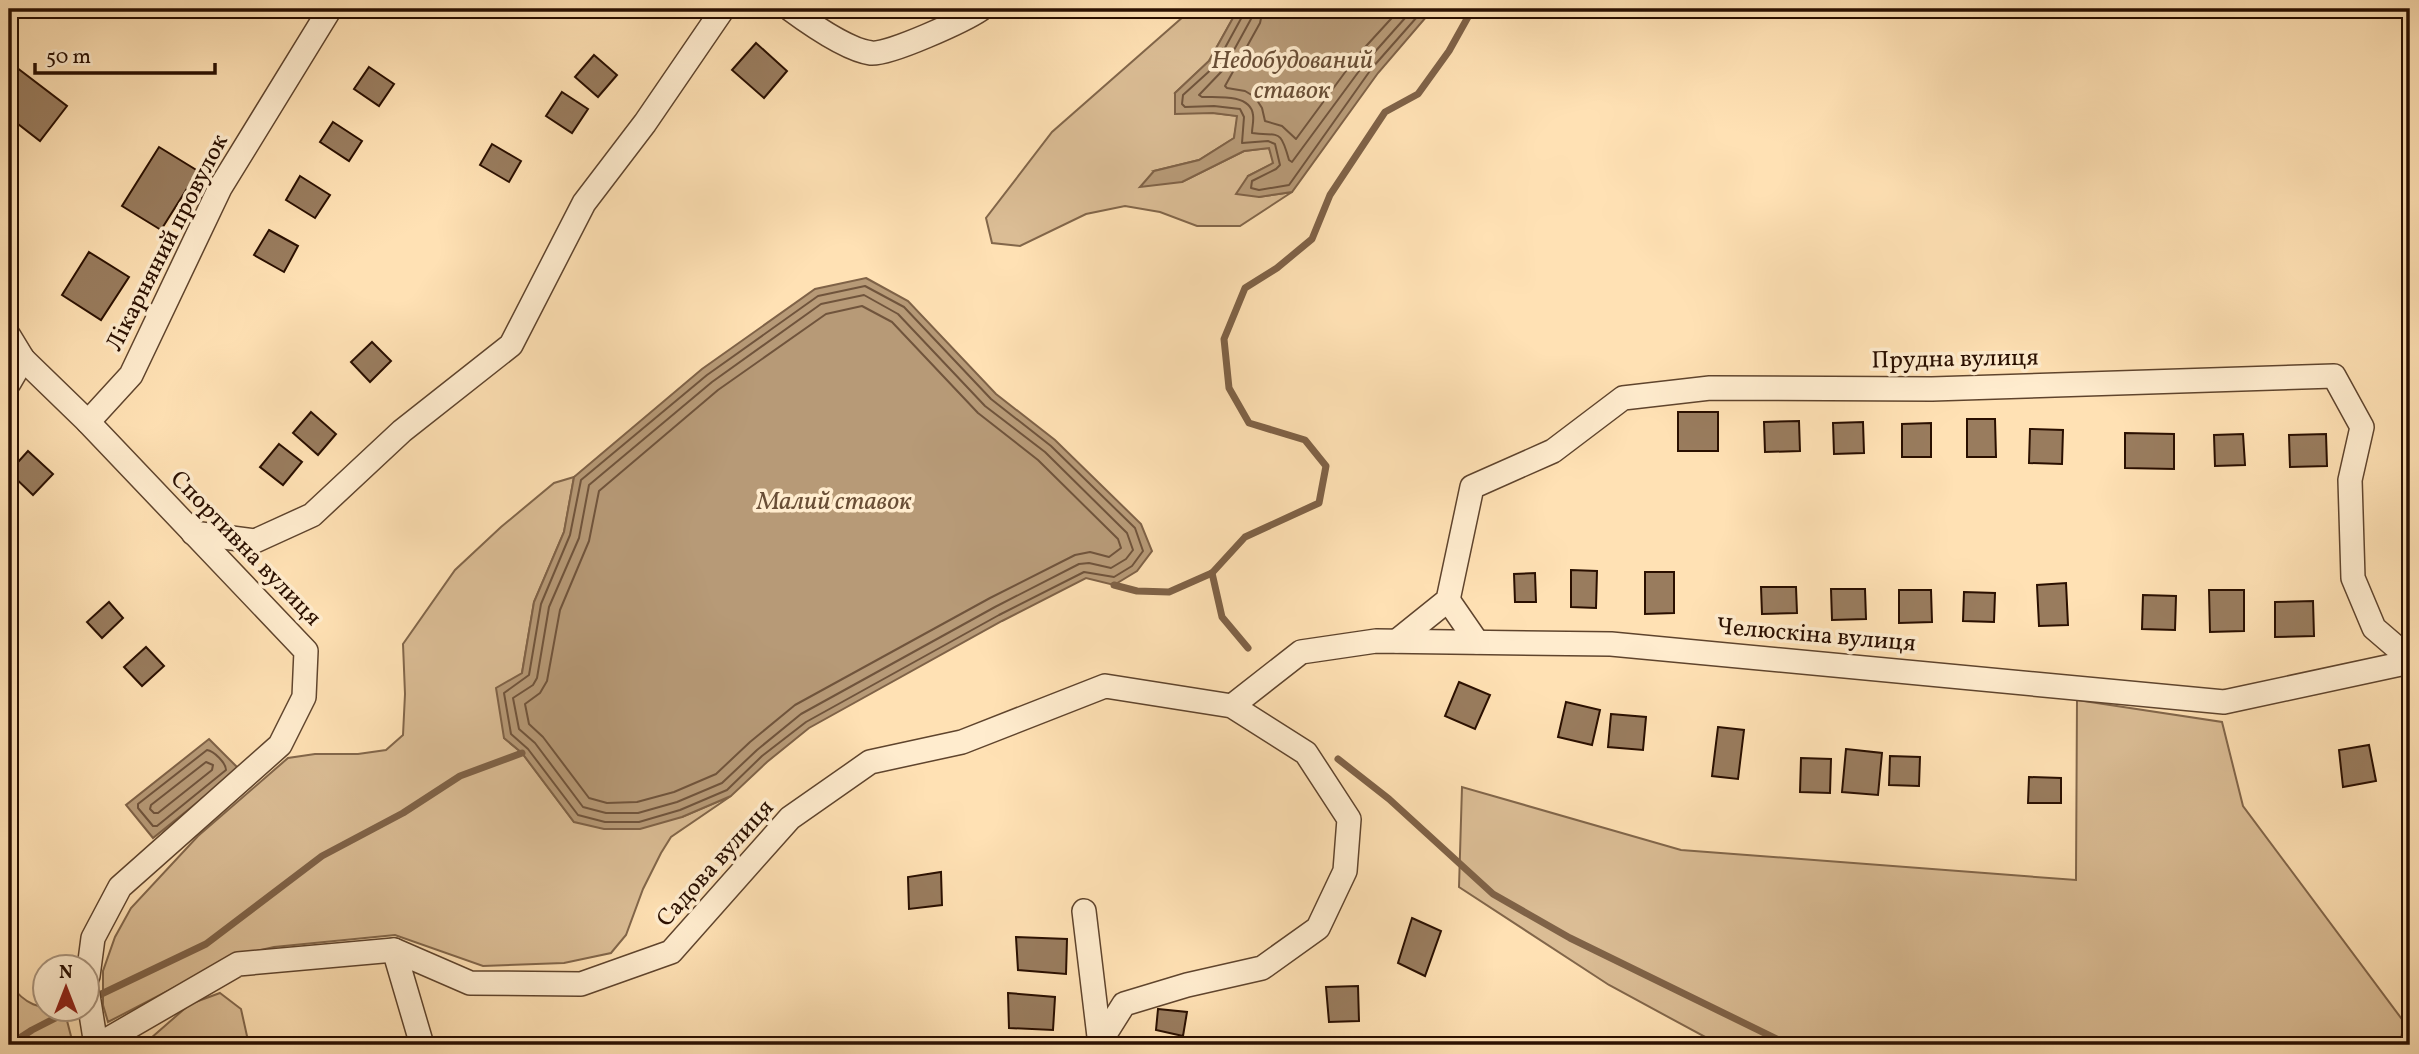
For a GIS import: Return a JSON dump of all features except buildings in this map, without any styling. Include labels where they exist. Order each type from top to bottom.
[{"type":"street","name":"Лікарняний провулок","points":[[88,422],[131,375],[220,188],[330,9]]},
{"type":"street","points":[[193,533],[255,541],[312,515],[402,431],[511,345],[584,203],[645,122],[723,9]]},
{"type":"street","points":[[790,9],[857,50],[874,53],[921,38],[981,9]]},
{"type":"street","name":"Спортивна вулиця","points":[[9,336],[23,359],[88,422],[306,651],[304,697],[280,745],[120,887],[93,938],[91,953]]},
{"type":"street","points":[[9,383],[23,359]]},
{"type":"street","name":"Прудна вулиця","points":[[1448,600],[1472,487],[1553,451],[1623,398],[1710,387],[1932,389],[2334,376],[2361,427],[2350,480],[2353,578],[2374,628],[2410,660]]},
{"type":"street","points":[[1397,641],[1448,600],[1477,642]]},
{"type":"street","name":"Челюскіна вулиця","points":[[1232,706],[1301,652],[1376,641],[1611,644],[2224,702],[2410,660]]},
{"type":"street","name":"Садова вулиця","points":[[394,950],[470,983],[581,984],[671,953],[790,818],[870,762],[962,742],[1105,686],[1232,706]]},
{"type":"street","points":[[1100,1044],[1124,1004],[1187,985],[1262,968],[1318,928],[1345,871],[1349,819],[1306,753],[1232,706]]},
{"type":"street","points":[[1084,911],[1100,1044]]},
{"type":"street","points":[[93,1023],[97,1045],[239,964],[394,950],[422,1045]]},
{"type":"shaded area","points":[[1192,9],[1238,9],[1209,61],[1175,93],[1214,113],[1238,116],[1234,138],[1199,160],[1154,171],[1182,182],[1244,151],[1269,148],[1274,163],[1248,176],[1259,197],[1292,192],[1240,226],[1197,226],[1160,212],[1125,206],[1086,214],[1020,246],[992,243],[986,218],[1052,132]]},
{"type":"shaded area","points":[[574,477],[564,532],[534,602],[522,673],[504,738],[522,753],[574,822],[682,817],[731,796],[671,837],[643,889],[626,935],[611,953],[564,963],[483,966],[395,935],[274,947],[235,956],[108,1022],[103,1005],[103,971],[115,937],[131,908],[198,836],[288,758],[386,750],[403,735],[403,644],[455,570],[554,483]]},
{"type":"shaded area","points":[[2077,700],[2222,722],[2243,806],[2404,1022],[2400,1045],[1720,1045],[1609,985],[1459,887],[1462,787],[1681,850],[2076,880]]},
{"type":"shaded area","points":[[9,983],[21,997],[32,1004],[32,1023],[68,1023],[72,1040],[71,1045],[9,1045]]},
{"type":"shaded area","points":[[220,993],[241,1009],[249,1045],[143,1045],[190,1004]]},
{"type":"water","name":"Недобудований ставок","points":[[1238,9],[1433,9],[1378,73],[1292,192],[1259,197],[1236,194],[1248,176],[1273,163],[1269,148],[1244,151],[1182,182],[1140,187],[1154,171],[1199,160],[1234,138],[1237,116],[1213,113],[1175,114],[1175,93],[1209,61]]},
{"type":"water","name":"Малий ставок","points":[[866,278],[908,301],[996,394],[1055,440],[1141,524],[1152,551],[1137,571],[1114,585],[1086,578],[1002,621],[809,728],[731,796],[682,817],[640,829],[604,829],[574,822],[522,753],[504,738],[496,688],[522,673],[534,602],[564,532],[574,477],[702,369],[815,289]]},
{"type":"water","points":[[209,739],[239,769],[153,838],[126,805]]},
{"type":"waterway","points":[[1114,585],[1137,591],[1169,592],[1212,573],[1245,537],[1319,503],[1326,466],[1305,440],[1249,423],[1229,388],[1224,339],[1245,288],[1277,268],[1312,239],[1330,195],[1385,112],[1418,94],[1449,51],[1468,17],[1468,9]]},
{"type":"waterway","points":[[1212,573],[1222,617],[1248,648]]},
{"type":"waterway","points":[[102,994],[206,944],[322,856],[403,813],[460,776],[522,753]]},
{"type":"waterway","points":[[1338,759],[1389,799],[1493,894],[1570,938],[1789,1045]]},
{"type":"waterway","points":[[9,1045],[46,1023]]}]
